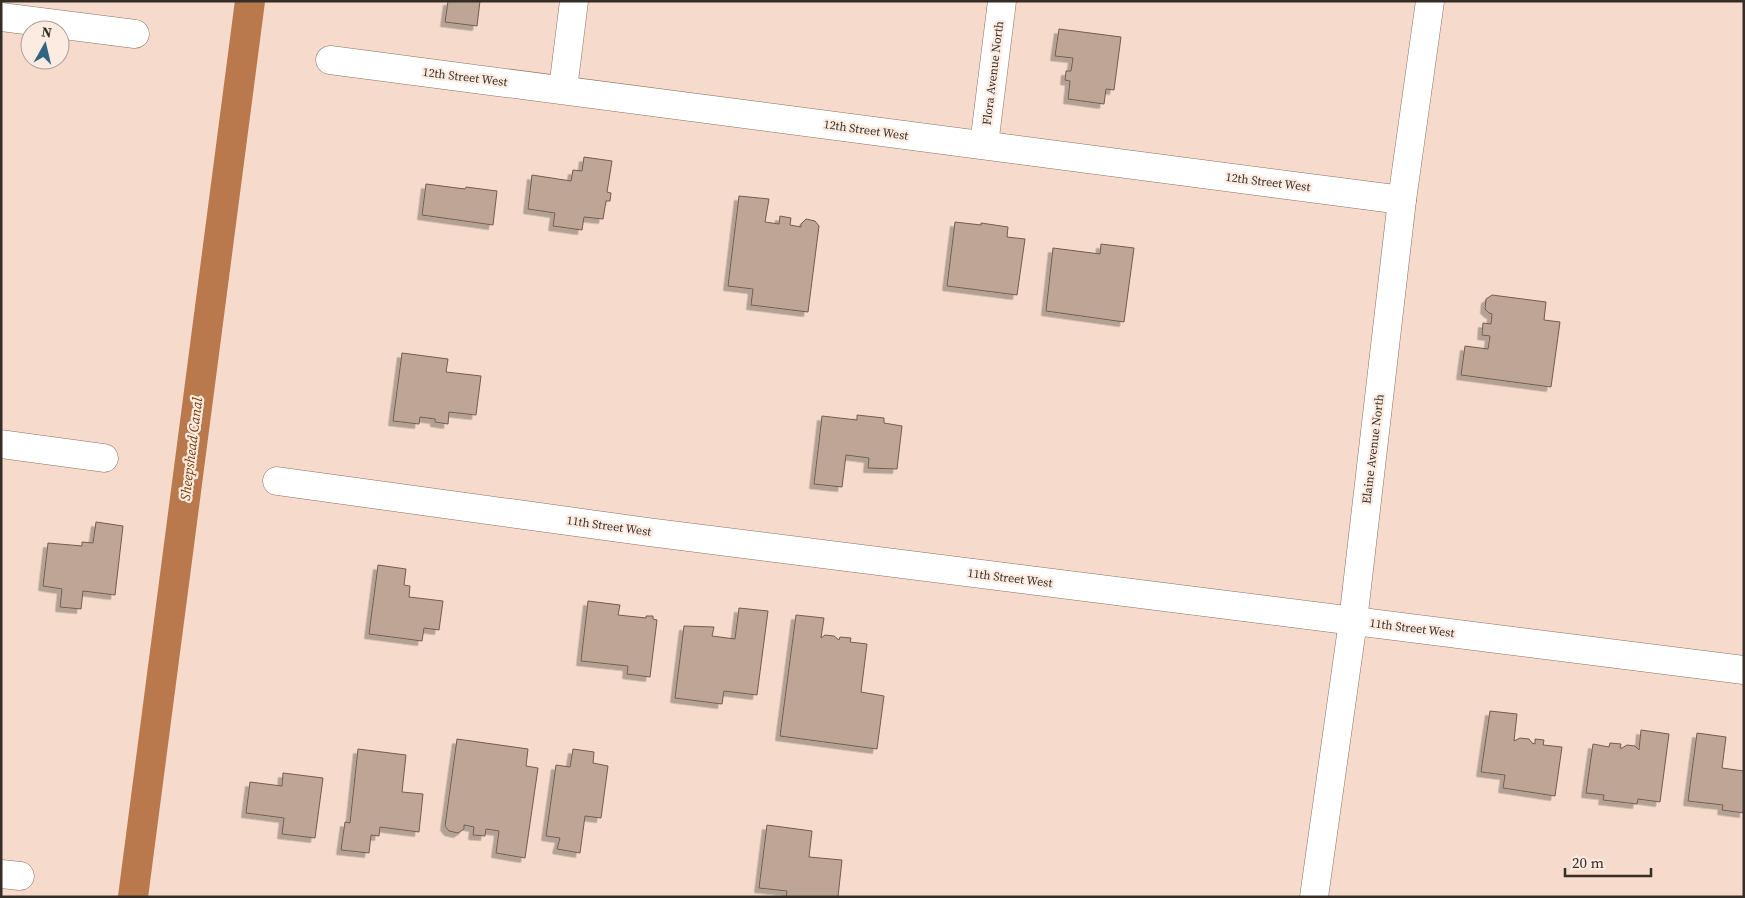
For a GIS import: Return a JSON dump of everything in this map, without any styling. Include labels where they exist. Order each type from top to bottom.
[{"type":"street","points":[[562,89],[574,1]]},
{"type":"street","name":"Flora Avenue North","points":[[984,145],[1002,1]]},
{"type":"street","name":"Elaine Avenue North","points":[[1314,897],[1353,621],[1402,200],[1430,1]]},
{"type":"street","points":[[1,17],[135,34]]},
{"type":"street","name":"12th Street West","points":[[330,60],[1402,200]]},
{"type":"street","points":[[1,444],[104,458]]},
{"type":"street","name":"11th Street West","points":[[277,481],[648,532],[1744,670]]},
{"type":"building","points":[[448,1],[480,1],[477,26],[445,22]]},
{"type":"building","points":[[1059,29],[1121,37],[1114,90],[1106,89],[1104,104],[1068,99],[1070,81],[1065,80],[1066,71],[1071,71],[1073,58],[1055,56]]},
{"type":"building","points":[[584,157],[612,161],[607,192],[611,193],[610,201],[606,201],[603,219],[584,217],[582,230],[553,226],[555,213],[528,209],[532,175],[571,181],[573,170],[582,171]]},
{"type":"building","points":[[426,184],[497,191],[493,225],[422,215]]},
{"type":"building","points":[[739,196],[769,199],[765,222],[779,224],[780,216],[791,218],[790,225],[801,227],[801,224],[806,219],[815,221],[819,226],[808,312],[751,305],[753,289],[728,286]]},
{"type":"building","points":[[955,222],[1008,227],[1007,237],[1025,239],[1017,295],[947,286]]},
{"type":"building","points":[[1101,244],[1134,248],[1124,322],[1046,311],[1053,248],[1100,254]]},
{"type":"building","points":[[1492,295],[1546,302],[1544,320],[1560,322],[1551,387],[1461,375],[1465,346],[1488,349],[1490,336],[1482,335],[1483,323],[1491,324],[1492,314],[1485,309],[1486,299]]},
{"type":"building","points":[[402,353],[448,359],[446,372],[481,376],[476,415],[449,412],[448,424],[435,422],[435,419],[420,417],[419,424],[393,421]]},
{"type":"building","points":[[857,415],[884,418],[884,423],[902,426],[897,469],[868,468],[869,458],[846,455],[842,487],[814,484],[822,416],[857,420]]},
{"type":"building","points":[[96,522],[123,526],[115,595],[83,591],[81,609],[60,607],[62,589],[43,586],[48,543],[82,546],[82,542],[93,543]]},
{"type":"building","points":[[378,565],[406,569],[404,585],[410,586],[409,597],[443,601],[439,630],[424,628],[422,641],[369,634]]},
{"type":"building","points":[[588,601],[620,605],[618,615],[646,618],[646,616],[653,616],[653,619],[657,620],[650,677],[627,674],[628,666],[581,661]]},
{"type":"building","points":[[739,608],[768,611],[757,695],[724,691],[722,704],[675,698],[684,626],[714,627],[712,636],[735,639]]},
{"type":"building","points":[[796,615],[824,618],[821,638],[825,635],[834,636],[839,640],[840,637],[851,638],[850,642],[867,644],[861,692],[884,696],[877,749],[780,736]]},
{"type":"building","points":[[1490,711],[1517,714],[1514,741],[1520,738],[1529,739],[1535,744],[1535,739],[1544,740],[1543,745],[1562,747],[1555,796],[1503,788],[1505,775],[1481,772]]},
{"type":"building","points":[[1641,730],[1669,734],[1660,802],[1638,799],[1637,804],[1603,800],[1604,795],[1586,793],[1593,744],[1609,747],[1610,743],[1621,744],[1620,748],[1627,745],[1635,746],[1639,750]]},
{"type":"building","points":[[1697,733],[1726,737],[1722,768],[1744,771],[1744,813],[1722,810],[1723,805],[1688,801]]},
{"type":"building","points":[[457,739],[528,749],[526,766],[538,768],[525,858],[496,853],[499,831],[486,829],[485,836],[473,835],[474,827],[464,825],[464,829],[458,833],[449,831],[445,826]]},
{"type":"building","points":[[358,749],[406,755],[402,792],[423,794],[419,832],[380,827],[379,836],[371,835],[369,853],[341,850],[345,822],[350,823]]},
{"type":"building","points":[[573,749],[594,752],[593,763],[608,766],[601,818],[585,816],[580,853],[557,849],[560,838],[546,836],[556,765],[570,767]]},
{"type":"building","points":[[283,773],[323,778],[315,838],[282,834],[284,818],[246,813],[250,782],[282,786]]},
{"type":"building","points":[[767,825],[812,831],[809,857],[842,860],[838,897],[786,897],[787,891],[759,888]]},
{"type":"waterway","name":"Sheepshead Canal","points":[[133,897],[250,1]]}]
